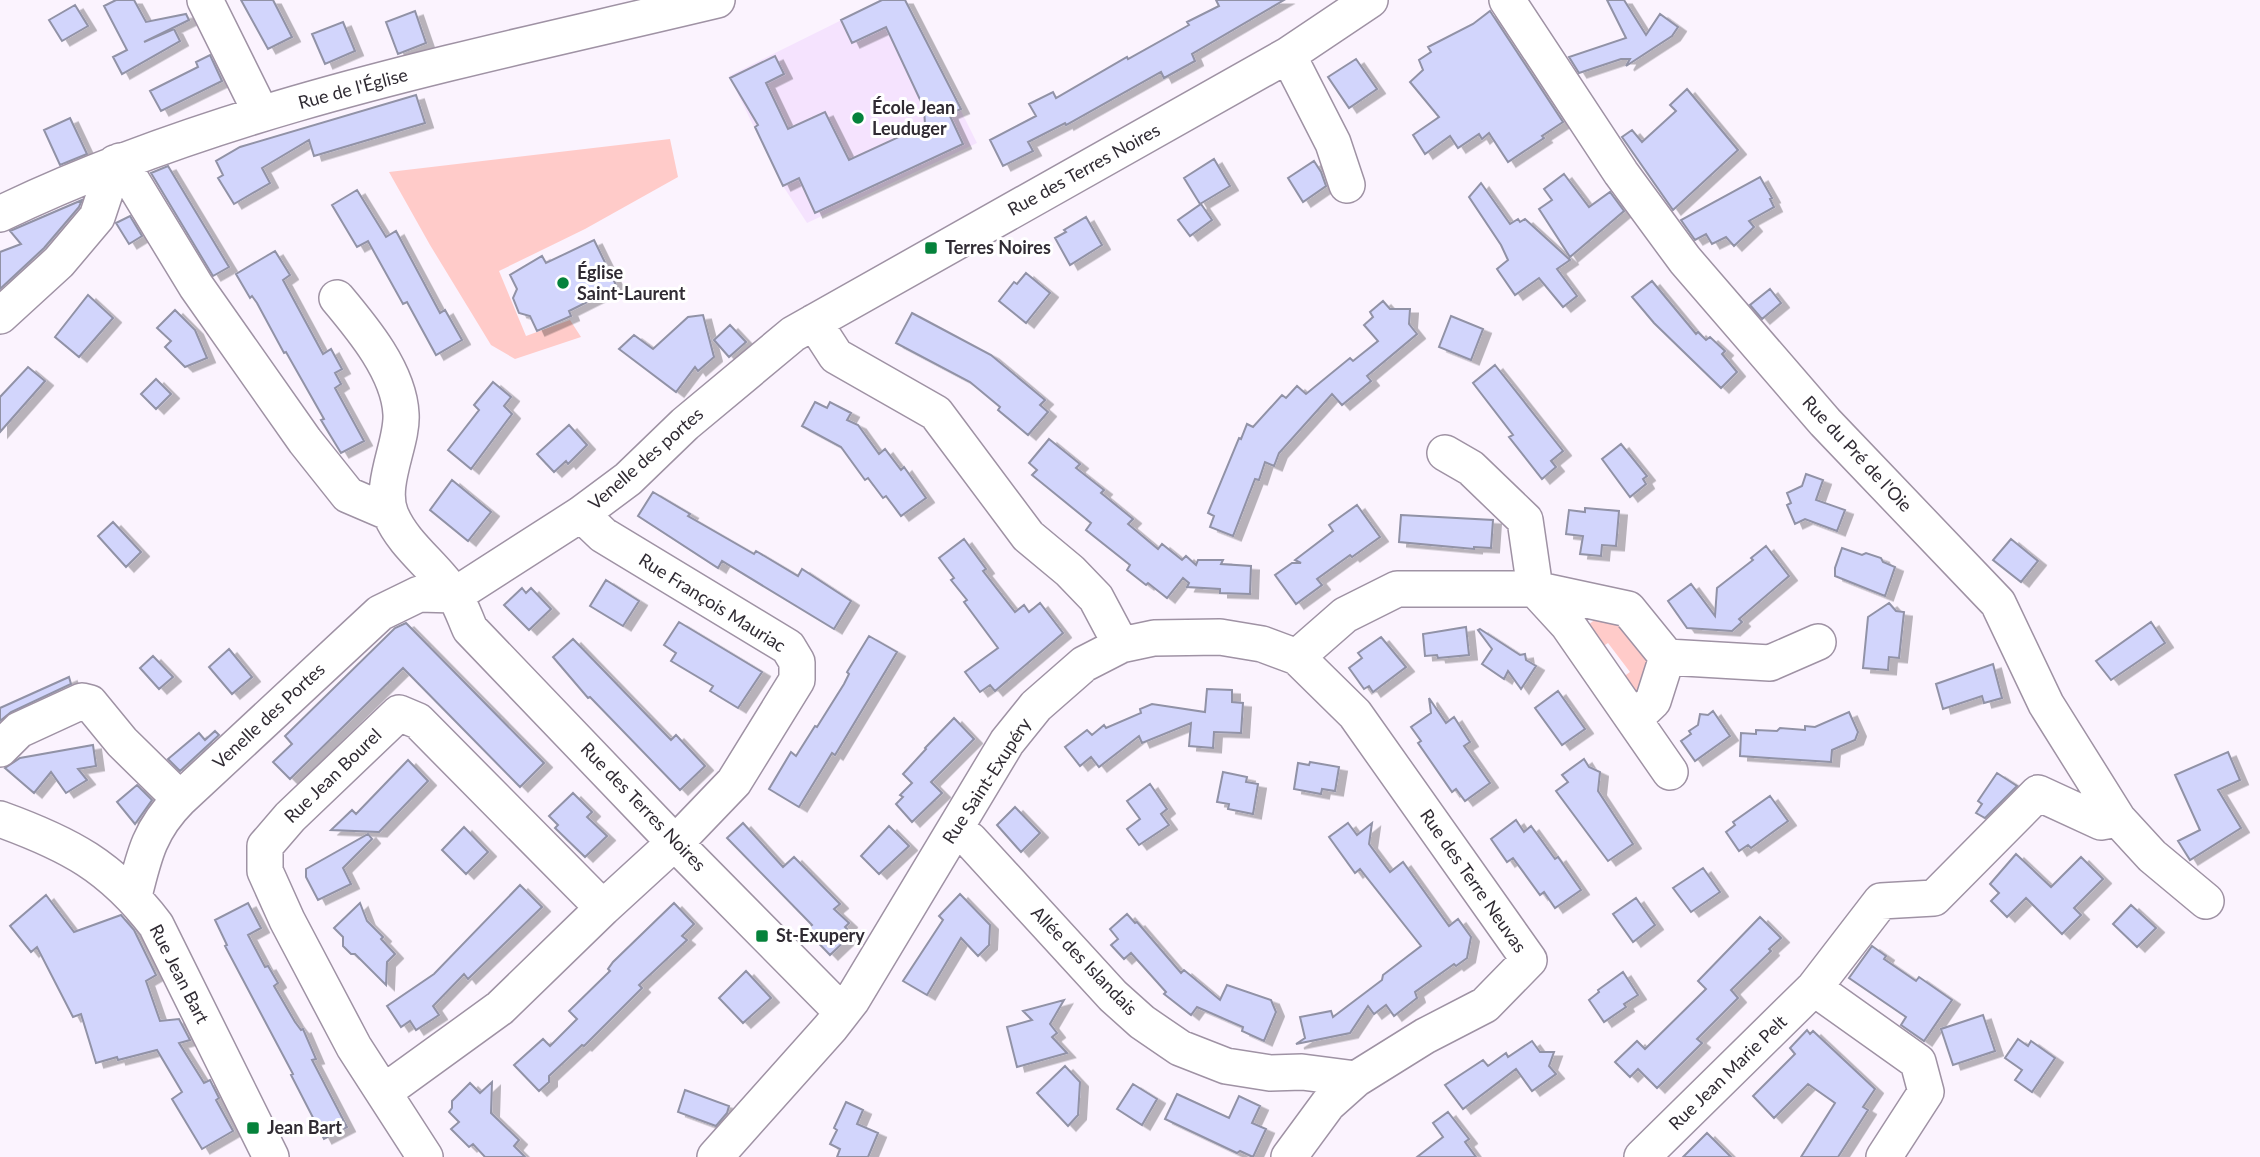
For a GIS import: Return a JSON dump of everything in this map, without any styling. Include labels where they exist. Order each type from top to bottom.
[{"type":"street","points":[[205,0],[261,113]]},
{"type":"street","name":"Rue de l'Église","points":[[0,214],[118,162],[261,113],[420,71],[717,0]]},
{"type":"street","name":"Rue des Terres Noires","points":[[804,328],[1288,55],[1370,0]]},
{"type":"street","name":"Rue du Pré de l'Oie","points":[[1507,0],[1621,173],[1685,260],[1825,422],[1998,603],[2046,704],[2118,819],[2152,856],[2207,901]]},
{"type":"street","points":[[1288,55],[1333,143],[1348,185]]},
{"type":"street","points":[[0,316],[59,262],[97,217],[118,162]]},
{"type":"street","points":[[118,162],[196,286],[305,441],[348,495],[390,513],[388,482],[401,415],[395,384],[366,333],[337,298]]},
{"type":"street","points":[[804,328],[836,356],[936,413],[1028,536],[1070,571],[1096,598],[1121,645]]},
{"type":"street","name":"Venelle des portes","points":[[454,595],[581,514],[628,479],[684,424],[804,328]]},
{"type":"street","points":[[1445,453],[1471,468],[1525,520],[1535,589],[1568,625],[1670,772]]},
{"type":"street","name":"Rue des Terres Noires","points":[[390,513],[454,595],[470,629],[842,1012]]},
{"type":"street","name":"Rue François Mauriac","points":[[581,514],[603,535],[788,647],[797,662],[797,680],[734,782],[675,843]]},
{"type":"street","points":[[1297,657],[1345,615],[1396,589],[1535,589],[1628,609],[1667,657],[1770,663],[1818,642]]},
{"type":"street","name":"Venelle des Portes","points":[[134,896],[145,854],[162,817],[180,799],[380,613],[419,594],[454,595]]},
{"type":"street","name":"Rue Saint-Exupéry","points":[[715,1157],[852,1000],[1007,742],[1036,706],[1084,664],[1121,645],[1154,638],[1220,637],[1262,644],[1297,657]]},
{"type":"street","name":"Rue des Terre Neuvas","points":[[1289,1157],[1328,1104],[1356,1079],[1424,1036],[1485,1005],[1529,960],[1355,714],[1297,657]]},
{"type":"street","points":[[1634,719],[1653,701],[1667,657]]},
{"type":"street","points":[[0,749],[19,730],[82,701],[90,703],[122,742],[180,799]]},
{"type":"street","name":"Rue Jean Bourel","points":[[425,1157],[354,1047],[287,920],[265,871],[265,846],[290,817],[399,713],[418,721],[603,908]]},
{"type":"street","name":"Rue Jean Marie Pelt","points":[[1642,1157],[1814,988],[1881,901],[1934,898],[2038,793],[2101,822],[2118,819]]},
{"type":"street","name":"Rue Jean Bart","points":[[0,820],[44,835],[86,858],[134,896],[156,925],[271,1157]]},
{"type":"street","name":"Allée des Islandais","points":[[955,830],[970,840],[1113,996],[1180,1048],[1226,1066],[1270,1073],[1302,1072],[1356,1079]]},
{"type":"street","points":[[384,1092],[500,1008],[675,843]]},
{"type":"street","points":[[1814,988],[1917,1062],[1926,1092],[1884,1157]]},
{"type":"shaded area","name":"École Jean Leuduger","points":[[882,0],[906,0],[977,143],[807,223],[783,186],[729,76]]},
{"type":"shaded area","points":[[670,139],[678,177],[585,229],[499,271],[526,336],[570,320],[581,337],[515,359],[491,345],[389,172]]},
{"type":"shaded area","points":[[1598,617],[1615,619],[1653,668],[1636,697],[1615,683],[1630,672],[1608,643],[1593,653],[1587,626]]},
{"type":"building","points":[[116,0],[134,0],[146,22],[186,14],[189,20],[144,42],[174,29],[180,41],[122,74],[113,57],[127,50],[104,6]]},
{"type":"building","points":[[241,0],[273,0],[292,37],[268,49]]},
{"type":"building","points":[[882,0],[905,0],[961,109],[949,114],[963,144],[815,213],[799,178],[783,186],[755,127],[758,125],[730,78],[775,56],[784,74],[766,83],[788,129],[825,112],[849,160],[925,125],[924,108],[886,27],[852,43],[841,20]]},
{"type":"building","points":[[1216,0],[1284,0],[1192,54],[1195,61],[1164,78],[1161,72],[1066,125],[1065,123],[1028,142],[1033,151],[1003,166],[990,140],[1036,116],[1029,104],[1053,92],[1056,98],[1127,57],[1128,59],[1189,25],[1187,22],[1219,6]]},
{"type":"building","points":[[1607,0],[1624,0],[1646,35],[1660,14],[1678,27],[1672,36],[1626,66],[1630,59],[1621,59],[1579,73],[1569,57],[1626,38]]},
{"type":"building","points":[[75,5],[88,26],[62,41],[49,20]]},
{"type":"building","points":[[415,11],[426,43],[398,54],[386,22]]},
{"type":"building","points":[[1490,11],[1563,122],[1508,162],[1489,133],[1482,139],[1479,134],[1458,148],[1450,136],[1425,154],[1413,135],[1439,117],[1410,82],[1423,70],[1419,60],[1431,52],[1428,47],[1473,24]]},
{"type":"building","points":[[343,22],[355,51],[325,64],[312,34]]},
{"type":"building","points":[[210,55],[222,81],[161,111],[150,91],[198,67],[196,62]]},
{"type":"building","points":[[1356,59],[1377,89],[1349,108],[1328,77]]},
{"type":"building","points":[[1687,89],[1738,150],[1673,210],[1622,137],[1632,130],[1642,142],[1676,111],[1670,105]]},
{"type":"building","points":[[416,95],[425,123],[314,156],[309,140],[262,168],[270,183],[234,204],[218,178],[223,175],[216,161],[240,147]]},
{"type":"building","points":[[70,118],[87,154],[60,165],[44,130]]},
{"type":"building","points":[[1214,159],[1230,186],[1200,204],[1184,178]]},
{"type":"building","points":[[1314,161],[1326,186],[1303,202],[1288,178]]},
{"type":"building","points":[[168,166],[229,267],[213,276],[151,173]]},
{"type":"building","points":[[1564,174],[1589,207],[1610,192],[1624,211],[1570,257],[1539,209],[1552,200],[1544,189]]},
{"type":"building","points":[[1760,177],[1774,207],[1749,221],[1754,227],[1734,246],[1726,237],[1712,244],[1706,234],[1695,240],[1681,220]]},
{"type":"building","points":[[1481,183],[1510,224],[1518,219],[1520,222],[1525,219],[1570,260],[1557,269],[1577,296],[1563,307],[1539,278],[1515,295],[1497,269],[1508,260],[1469,197]]},
{"type":"building","points":[[357,190],[386,237],[396,231],[440,313],[445,310],[462,340],[436,355],[407,302],[403,304],[368,241],[357,247],[332,205]]},
{"type":"building","points":[[82,200],[44,248],[0,289],[0,252],[21,244],[10,231]]},
{"type":"building","points":[[1201,204],[1212,220],[1190,236],[1178,220]]},
{"type":"building","points":[[130,216],[142,236],[129,244],[116,223]]},
{"type":"building","points":[[1086,217],[1102,245],[1070,265],[1055,238]]},
{"type":"building","name":"Église Saint-Laurent","points":[[594,240],[617,287],[569,311],[571,316],[537,331],[530,316],[519,313],[513,298],[517,289],[510,275],[542,256],[546,263]]},
{"type":"building","points":[[275,251],[290,275],[283,280],[323,354],[331,349],[342,369],[335,373],[341,384],[335,388],[364,441],[341,453],[286,352],[284,353],[257,303],[252,296],[250,298],[236,274]]},
{"type":"building","points":[[1026,273],[1050,293],[1026,323],[999,301],[1014,282],[1017,284]]},
{"type":"building","points":[[1652,281],[1696,334],[1698,332],[1706,340],[1710,337],[1725,351],[1722,354],[1737,372],[1721,388],[1654,323],[1632,297]]},
{"type":"building","points":[[1770,289],[1781,303],[1762,319],[1750,305]]},
{"type":"building","points":[[88,295],[113,318],[79,357],[55,337]]},
{"type":"building","points":[[1383,301],[1390,309],[1410,309],[1409,324],[1417,334],[1367,376],[1371,381],[1342,405],[1332,394],[1279,453],[1274,466],[1265,462],[1259,480],[1255,479],[1233,536],[1210,527],[1214,516],[1208,513],[1247,424],[1253,427],[1282,395],[1286,398],[1297,386],[1306,394],[1350,358],[1353,361],[1378,341],[1364,325],[1373,317],[1370,312]]},
{"type":"building","points":[[175,310],[195,330],[207,358],[185,367],[165,347],[171,341],[157,328]]},
{"type":"building","points":[[912,313],[991,355],[1045,400],[1040,405],[1048,412],[1028,435],[970,382],[896,343]]},
{"type":"building","points":[[703,315],[714,357],[698,371],[695,367],[676,392],[619,349],[634,335],[653,349],[688,317]]},
{"type":"building","points":[[1451,316],[1483,329],[1471,360],[1439,347]]},
{"type":"building","points":[[730,325],[746,342],[729,357],[714,340]]},
{"type":"building","points":[[1495,365],[1563,451],[1551,461],[1556,467],[1542,479],[1509,437],[1513,435],[1473,383]]},
{"type":"building","points":[[28,367],[45,381],[0,432],[0,397]]},
{"type":"building","points":[[156,379],[171,394],[156,409],[141,394]]},
{"type":"building","points":[[493,382],[511,397],[504,406],[512,414],[471,469],[448,450],[479,410],[474,405]]},
{"type":"building","points":[[815,402],[827,408],[830,402],[851,413],[847,420],[858,425],[879,454],[885,449],[901,470],[904,467],[926,498],[901,516],[868,478],[865,480],[841,447],[802,426]]},
{"type":"building","points":[[569,425],[587,445],[568,464],[566,461],[554,472],[537,454]]},
{"type":"building","points":[[1049,439],[1080,464],[1076,468],[1104,490],[1101,493],[1133,519],[1128,524],[1158,549],[1162,544],[1182,560],[1186,556],[1196,565],[1198,560],[1223,560],[1221,564],[1251,566],[1250,594],[1220,593],[1220,589],[1187,587],[1189,583],[1183,578],[1167,598],[1148,583],[1146,585],[1127,570],[1130,565],[1086,530],[1091,523],[1032,475],[1037,470],[1029,463]]},
{"type":"building","points":[[1621,444],[1647,476],[1643,479],[1646,484],[1630,497],[1602,459]]},
{"type":"building","points":[[1806,474],[1823,480],[1816,500],[1845,510],[1837,531],[1805,519],[1795,524],[1787,505],[1791,503],[1787,493],[1802,486]]},
{"type":"building","points":[[452,480],[491,512],[468,541],[430,510]]},
{"type":"building","points":[[653,492],[690,514],[688,516],[754,554],[756,551],[798,576],[802,569],[851,601],[834,629],[722,561],[718,568],[638,516]]},
{"type":"building","points":[[1357,505],[1380,537],[1317,579],[1322,585],[1296,604],[1275,575],[1292,563],[1301,563],[1295,560],[1333,531],[1329,525]]},
{"type":"building","points":[[1585,508],[1619,511],[1616,546],[1602,545],[1601,556],[1580,554],[1583,536],[1566,534],[1569,510],[1585,512]]},
{"type":"building","points":[[1401,515],[1493,520],[1491,548],[1474,549],[1399,542]]},
{"type":"building","points":[[113,522],[141,552],[126,567],[98,536]]},
{"type":"building","points":[[964,539],[986,569],[983,571],[1015,612],[1024,605],[1029,612],[1040,603],[1063,633],[995,691],[990,685],[980,692],[965,672],[998,648],[964,602],[967,600],[951,580],[954,578],[939,558]]},
{"type":"building","points":[[2011,539],[2038,561],[2021,582],[1993,560]]},
{"type":"building","points":[[1766,546],[1789,576],[1739,619],[1742,622],[1732,631],[1687,628],[1668,601],[1691,584],[1715,616],[1717,588],[1753,560],[1751,558]]},
{"type":"building","points":[[1842,548],[1881,558],[1883,562],[1895,567],[1885,596],[1835,576]]},
{"type":"building","points":[[606,580],[639,601],[623,626],[590,606]]},
{"type":"building","points":[[522,588],[526,593],[531,588],[551,609],[529,630],[504,605]]},
{"type":"building","points":[[1889,603],[1896,611],[1904,612],[1899,658],[1889,657],[1888,670],[1863,668],[1868,617]]},
{"type":"building","points":[[679,622],[762,672],[738,708],[710,691],[713,686],[671,661],[676,653],[664,645]]},
{"type":"building","points":[[2151,622],[2165,643],[2111,680],[2096,661]]},
{"type":"building","points":[[406,623],[544,763],[520,787],[403,668],[290,779],[273,762],[292,744],[285,736],[395,628]]},
{"type":"building","points":[[1466,627],[1469,655],[1438,658],[1437,655],[1425,656],[1423,634]]},
{"type":"building","points":[[1478,630],[1520,655],[1525,654],[1526,660],[1536,666],[1521,689],[1508,671],[1504,679],[1482,664],[1492,649]]},
{"type":"building","points":[[869,636],[897,652],[835,755],[832,753],[799,807],[769,789],[791,752],[796,756],[815,726],[817,727],[844,684],[849,674],[847,672]]},
{"type":"building","points":[[1381,637],[1406,667],[1373,692],[1369,686],[1364,689],[1349,668],[1362,658],[1358,653]]},
{"type":"building","points":[[573,639],[671,740],[676,735],[705,766],[680,790],[590,697],[588,698],[553,657]]},
{"type":"building","points":[[229,649],[252,677],[232,694],[209,667]]},
{"type":"building","points":[[153,656],[173,677],[159,689],[140,668]]},
{"type":"building","points":[[1993,664],[2002,698],[1984,703],[1982,696],[1943,709],[1936,684]]},
{"type":"building","points":[[69,677],[71,684],[11,712],[0,721],[0,708]]},
{"type":"building","points":[[1207,689],[1232,690],[1232,702],[1243,703],[1241,733],[1214,732],[1213,748],[1189,746],[1191,723],[1142,743],[1139,736],[1099,767],[1091,757],[1080,766],[1065,747],[1087,730],[1092,735],[1104,725],[1106,728],[1141,713],[1140,709],[1152,704],[1205,712]]},
{"type":"building","points":[[1558,691],[1585,729],[1562,745],[1535,708]]},
{"type":"building","points":[[1429,698],[1446,723],[1454,717],[1470,742],[1464,746],[1490,783],[1465,801],[1456,789],[1452,792],[1418,743],[1421,741],[1411,727],[1431,713]]},
{"type":"building","points":[[1713,711],[1730,736],[1695,761],[1681,741],[1698,725],[1700,714],[1708,715]]},
{"type":"building","points":[[1849,712],[1858,732],[1855,740],[1832,750],[1831,762],[1740,756],[1741,733],[1756,734],[1756,730],[1777,731],[1780,728],[1805,730],[1805,726],[1815,727]]},
{"type":"building","points":[[954,718],[974,739],[931,782],[942,793],[912,822],[896,804],[903,797],[900,795],[912,783],[903,774]]},
{"type":"building","points":[[215,731],[219,735],[180,771],[168,759],[199,733],[205,740]]},
{"type":"building","points":[[93,745],[96,766],[78,769],[87,780],[66,793],[51,772],[34,793],[5,768],[20,758]]},
{"type":"building","points":[[2228,752],[2240,780],[2218,790],[2241,828],[2190,860],[2178,841],[2200,830],[2175,775]]},
{"type":"building","points":[[1584,759],[1589,767],[1600,772],[1598,791],[1633,844],[1608,861],[1556,791],[1568,782],[1562,775]]},
{"type":"building","points":[[408,760],[428,781],[379,832],[331,830],[352,810],[356,814]]},
{"type":"building","points":[[1310,762],[1339,767],[1335,791],[1322,789],[1321,794],[1294,789],[1298,763],[1309,765]]},
{"type":"building","points":[[1223,772],[1247,777],[1246,782],[1258,784],[1253,814],[1228,809],[1229,804],[1217,802]]},
{"type":"building","points":[[1997,773],[2017,786],[1985,818],[1976,813],[1982,804],[1978,801]]},
{"type":"building","points":[[1150,784],[1167,809],[1161,814],[1169,825],[1139,845],[1127,829],[1140,819],[1127,801]]},
{"type":"building","points":[[137,785],[152,800],[135,824],[117,802]]},
{"type":"building","points":[[573,793],[592,812],[587,817],[607,836],[585,857],[555,828],[558,825],[549,816]]},
{"type":"building","points":[[1770,796],[1788,821],[1751,848],[1748,845],[1739,851],[1726,832],[1735,825],[1733,822]]},
{"type":"building","points":[[1015,807],[1040,833],[1021,852],[997,825]]},
{"type":"building","points":[[1516,820],[1524,832],[1531,826],[1555,859],[1558,857],[1581,890],[1555,908],[1544,892],[1540,895],[1513,858],[1507,862],[1491,839]]},
{"type":"building","points":[[743,823],[783,867],[794,857],[840,904],[834,909],[849,923],[845,927],[852,934],[830,955],[806,930],[812,925],[727,838]]},
{"type":"building","points":[[1348,823],[1357,835],[1372,823],[1369,844],[1390,872],[1403,862],[1449,926],[1458,919],[1471,937],[1467,958],[1415,992],[1417,998],[1394,1016],[1386,1005],[1374,1014],[1368,1006],[1350,1033],[1296,1044],[1305,1038],[1300,1017],[1331,1011],[1333,1017],[1421,946],[1360,869],[1355,873],[1329,837]]},
{"type":"building","points":[[889,826],[909,846],[879,874],[861,856]]},
{"type":"building","points":[[464,827],[488,852],[466,874],[442,850]]},
{"type":"building","points":[[368,834],[372,839],[343,868],[351,884],[318,900],[306,877],[306,869]]},
{"type":"building","points":[[2016,854],[2051,887],[2081,857],[2103,879],[2074,908],[2081,915],[2062,934],[2026,898],[2007,917],[1991,901],[1999,893],[1990,884]]},
{"type":"building","points":[[1703,868],[1720,892],[1691,912],[1673,888]]},
{"type":"building","points":[[520,885],[542,907],[468,979],[464,974],[433,1006],[439,1015],[416,1030],[410,1021],[401,1027],[387,1006],[434,974]]},
{"type":"building","points":[[960,894],[990,925],[989,945],[978,956],[961,938],[927,995],[903,981],[943,920],[939,916]]},
{"type":"building","points":[[46,895],[74,932],[121,915],[134,930],[156,975],[146,981],[160,1021],[179,1019],[190,1040],[179,1043],[204,1083],[210,1080],[219,1098],[216,1100],[233,1131],[202,1149],[172,1099],[182,1092],[157,1050],[96,1063],[81,1014],[73,1017],[37,947],[31,952],[10,926]]},
{"type":"building","points":[[1636,898],[1655,925],[1633,942],[1613,914]]},
{"type":"building","points":[[248,903],[261,928],[248,935],[265,967],[268,966],[278,983],[274,986],[295,1022],[303,1029],[316,1059],[312,1060],[347,1127],[324,1139],[225,946],[227,945],[215,920]]},
{"type":"building","points":[[360,903],[367,921],[395,954],[387,962],[386,985],[355,954],[351,954],[343,946],[343,937],[334,928]]},
{"type":"building","points":[[674,903],[694,924],[682,936],[687,940],[639,985],[642,988],[584,1046],[549,1076],[549,1082],[539,1091],[514,1065],[543,1039],[550,1046],[577,1019],[569,1011],[610,971],[608,969],[613,962]]},
{"type":"building","points":[[2131,905],[2156,928],[2137,947],[2113,924]]},
{"type":"building","points":[[1127,914],[1181,973],[1184,970],[1220,1000],[1227,985],[1271,1000],[1276,1012],[1264,1041],[1242,1031],[1243,1027],[1197,1007],[1191,1015],[1164,994],[1166,992],[1131,953],[1124,959],[1111,945],[1118,939],[1110,929]]},
{"type":"building","points":[[1760,917],[1781,938],[1731,990],[1738,998],[1697,1039],[1702,1043],[1657,1088],[1638,1069],[1630,1077],[1615,1062],[1637,1041],[1645,1049],[1706,989],[1698,981]]},
{"type":"building","points":[[1872,946],[1886,956],[1884,959],[1916,981],[1919,977],[1952,1000],[1924,1041],[1901,1025],[1906,1017],[1849,978]]},
{"type":"building","points":[[746,971],[771,998],[743,1023],[719,998]]},
{"type":"building","points":[[1623,972],[1638,995],[1604,1022],[1589,1000]]},
{"type":"building","points":[[1064,1000],[1050,1024],[1057,1033],[1052,1037],[1067,1053],[1017,1067],[1007,1027],[1032,1020],[1023,1011]]},
{"type":"building","points":[[1983,1015],[1995,1051],[1953,1065],[1941,1029]]},
{"type":"building","points":[[1807,1030],[1810,1034],[1813,1031],[1875,1089],[1863,1107],[1868,1110],[1838,1157],[1801,1157],[1835,1103],[1808,1084],[1774,1118],[1753,1096],[1795,1054],[1790,1048]]},
{"type":"building","points":[[2018,1039],[2028,1046],[2031,1041],[2055,1058],[2032,1092],[2015,1080],[2022,1070],[2005,1058]]},
{"type":"building","points":[[1532,1041],[1540,1052],[1554,1052],[1549,1066],[1556,1074],[1532,1091],[1516,1069],[1463,1109],[1445,1085],[1483,1060],[1488,1066],[1506,1053],[1508,1057]]},
{"type":"building","points":[[1065,1066],[1080,1082],[1078,1115],[1068,1126],[1037,1093]]},
{"type":"building","points":[[492,1082],[491,1113],[519,1140],[514,1146],[525,1157],[485,1157],[473,1144],[469,1147],[451,1129],[459,1122],[449,1112],[452,1101],[470,1083],[480,1093]]},
{"type":"building","points":[[1133,1084],[1157,1099],[1142,1125],[1117,1109]]},
{"type":"building","points":[[685,1090],[729,1106],[727,1113],[716,1126],[678,1112]]},
{"type":"building","points":[[1177,1094],[1229,1118],[1239,1096],[1260,1106],[1252,1123],[1266,1129],[1253,1157],[1240,1151],[1237,1153],[1165,1119]]},
{"type":"building","points":[[846,1102],[863,1110],[857,1124],[878,1133],[868,1157],[837,1157],[840,1149],[830,1144]]},
{"type":"building","points":[[1448,1112],[1469,1139],[1465,1142],[1476,1157],[1417,1157],[1443,1137],[1433,1123]]},
{"type":"building","points":[[1707,1133],[1731,1157],[1683,1157]]},
{"type":"place","name":"École Jean Leuduger","points":[[858,118]]},
{"type":"place","name":"Terres Noires","points":[[931,248]]},
{"type":"place","name":"Église Saint-Laurent","points":[[563,283]]},
{"type":"place","name":"St-Exupery","points":[[762,936]]},
{"type":"place","name":"Jean Bart","points":[[253,1128]]}]
